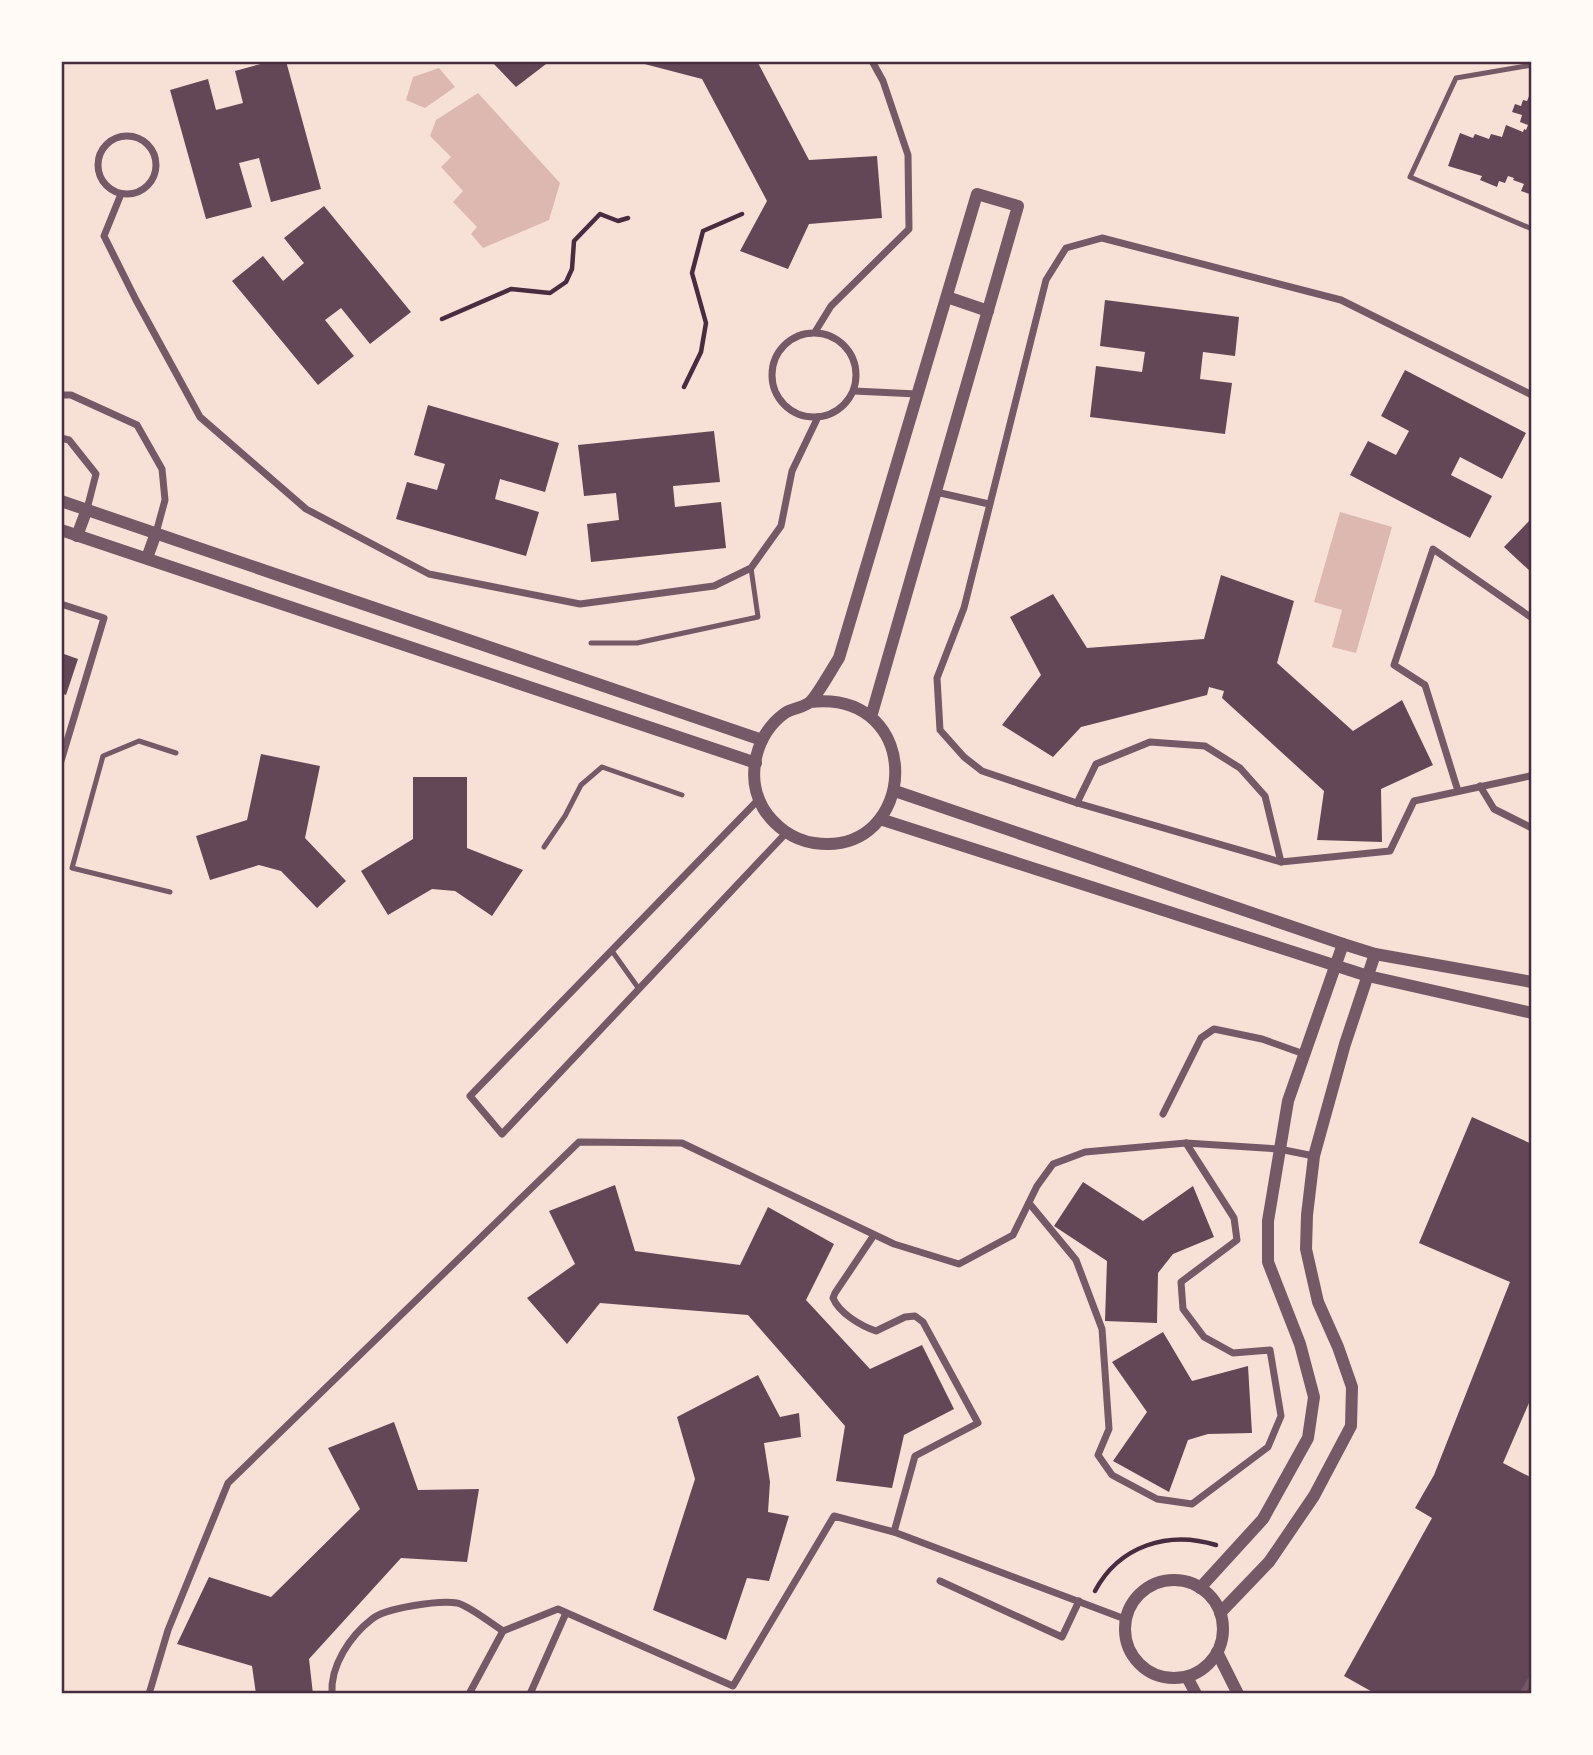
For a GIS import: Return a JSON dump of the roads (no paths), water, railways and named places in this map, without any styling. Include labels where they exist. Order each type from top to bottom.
[{"type":"street","points":[[815,332],[831,306],[909,229],[908,155],[883,81],[872,61]]},
{"type":"street","points":[[129,136],[147,144],[153,151],[156,169],[148,186],[131,194],[121,194],[104,184],[98,166],[99,156],[110,141],[129,136]]},
{"type":"street","points":[[121,194],[104,236],[200,417],[306,509],[429,574],[580,604],[714,586],[751,568],[782,526],[792,471],[818,417]]},
{"type":"street","points":[[810,702],[839,658],[977,194],[1018,206],[871,717]]},
{"type":"street","points":[[1530,392],[1341,300],[1102,238],[1066,248],[1046,280],[964,608],[937,678],[940,730],[964,757],[982,771],[1077,803],[1280,862],[1390,851],[1414,801],[1532,774]]},
{"type":"street","points":[[947,297],[988,310]]},
{"type":"street","points":[[815,332],[837,339],[853,356],[857,379],[846,404],[833,413],[818,417],[792,411],[776,393],[772,381],[772,369],[782,347],[792,339],[815,332]]},
{"type":"street","points":[[854,391],[918,394]]},
{"type":"street","points":[[61,395],[71,395],[137,425],[162,469],[165,500],[147,558]]},
{"type":"street","points":[[61,438],[69,440],[96,474],[78,536]]},
{"type":"street","points":[[936,492],[989,504]]},
{"type":"street","points":[[61,501],[762,740]]},
{"type":"street","points":[[61,530],[756,764]]},
{"type":"street","points":[[1458,791],[1425,685],[1394,665],[1433,549],[1532,618]]},
{"type":"street","points":[[61,604],[104,618],[61,761]]},
{"type":"street","points":[[810,702],[836,702],[860,710],[871,717],[893,747],[897,775],[895,791],[880,819],[857,836],[829,844],[807,841],[775,824],[759,799],[754,785],[757,751],[768,729],[787,711],[810,702]]},
{"type":"street","points":[[1077,803],[1096,764],[1150,741],[1205,746],[1240,768],[1265,796],[1280,862]]},
{"type":"street","points":[[1479,786],[1494,809],[1532,828]]},
{"type":"street","points":[[895,791],[1376,954],[1532,982]]},
{"type":"street","points":[[759,799],[470,1096],[502,1134],[787,832]]},
{"type":"street","points":[[880,819],[1368,976],[1532,1013]]},
{"type":"street","points":[[1200,1588],[1263,1519],[1308,1438],[1314,1397],[1300,1344],[1268,1262],[1268,1222],[1288,1101],[1343,944]]},
{"type":"street","points":[[1220,1613],[1269,1562],[1314,1496],[1351,1426],[1352,1387],[1318,1302],[1306,1249],[1307,1215],[1314,1156],[1345,1044],[1376,954]]},
{"type":"street","points":[[1163,1115],[1201,1038],[1214,1029],[1262,1039],[1304,1054]]},
{"type":"street","points":[[149,1694],[168,1630],[228,1482],[579,1142],[682,1143],[894,1244],[959,1264],[1013,1235],[1053,1164],[1085,1152],[1186,1143],[1279,1149],[1314,1156]]},
{"type":"street","points":[[1029,1203],[1076,1260],[1102,1329],[1109,1429],[1098,1455],[1112,1475],[1157,1499],[1192,1504],[1268,1447],[1280,1416],[1270,1350],[1233,1353],[1204,1337],[1183,1309],[1181,1282],[1237,1240],[1234,1218],[1186,1143]]},
{"type":"street","points":[[874,1235],[835,1293],[833,1298],[836,1306],[865,1327],[876,1331],[915,1315],[923,1322],[978,1423],[915,1456],[894,1532]]},
{"type":"street","points":[[469,1694],[503,1632],[558,1609],[733,1686],[834,1516],[894,1532],[1125,1619]]},
{"type":"street","points":[[940,1581],[1062,1637],[1079,1601]]},
{"type":"street","points":[[1161,1582],[1188,1583],[1200,1588],[1215,1603],[1220,1613],[1223,1633],[1217,1652],[1205,1668],[1187,1677],[1167,1678],[1145,1669],[1135,1659],[1124,1633],[1130,1606],[1138,1595],[1161,1582]]},
{"type":"street","points":[[332,1694],[331,1680],[344,1649],[373,1618],[413,1605],[458,1603],[503,1632]]},
{"type":"street","points":[[530,1694],[566,1613]]},
{"type":"street","points":[[1217,1652],[1238,1694]]},
{"type":"street","points":[[1187,1677],[1196,1694]]},
{"type":"lane","points":[[1532,65],[1455,78],[1410,177],[1532,229]]},
{"type":"lane","points":[[591,643],[637,643],[758,617],[751,568]]},
{"type":"lane","points":[[170,892],[72,868],[103,756],[139,741],[176,753]]},
{"type":"lane","points":[[544,847],[565,816],[581,785],[602,767],[682,794]]},
{"type":"lane","points":[[611,951],[639,989]]},
{"type":"lane","points":[[1522,1694],[1532,1676]]}]
